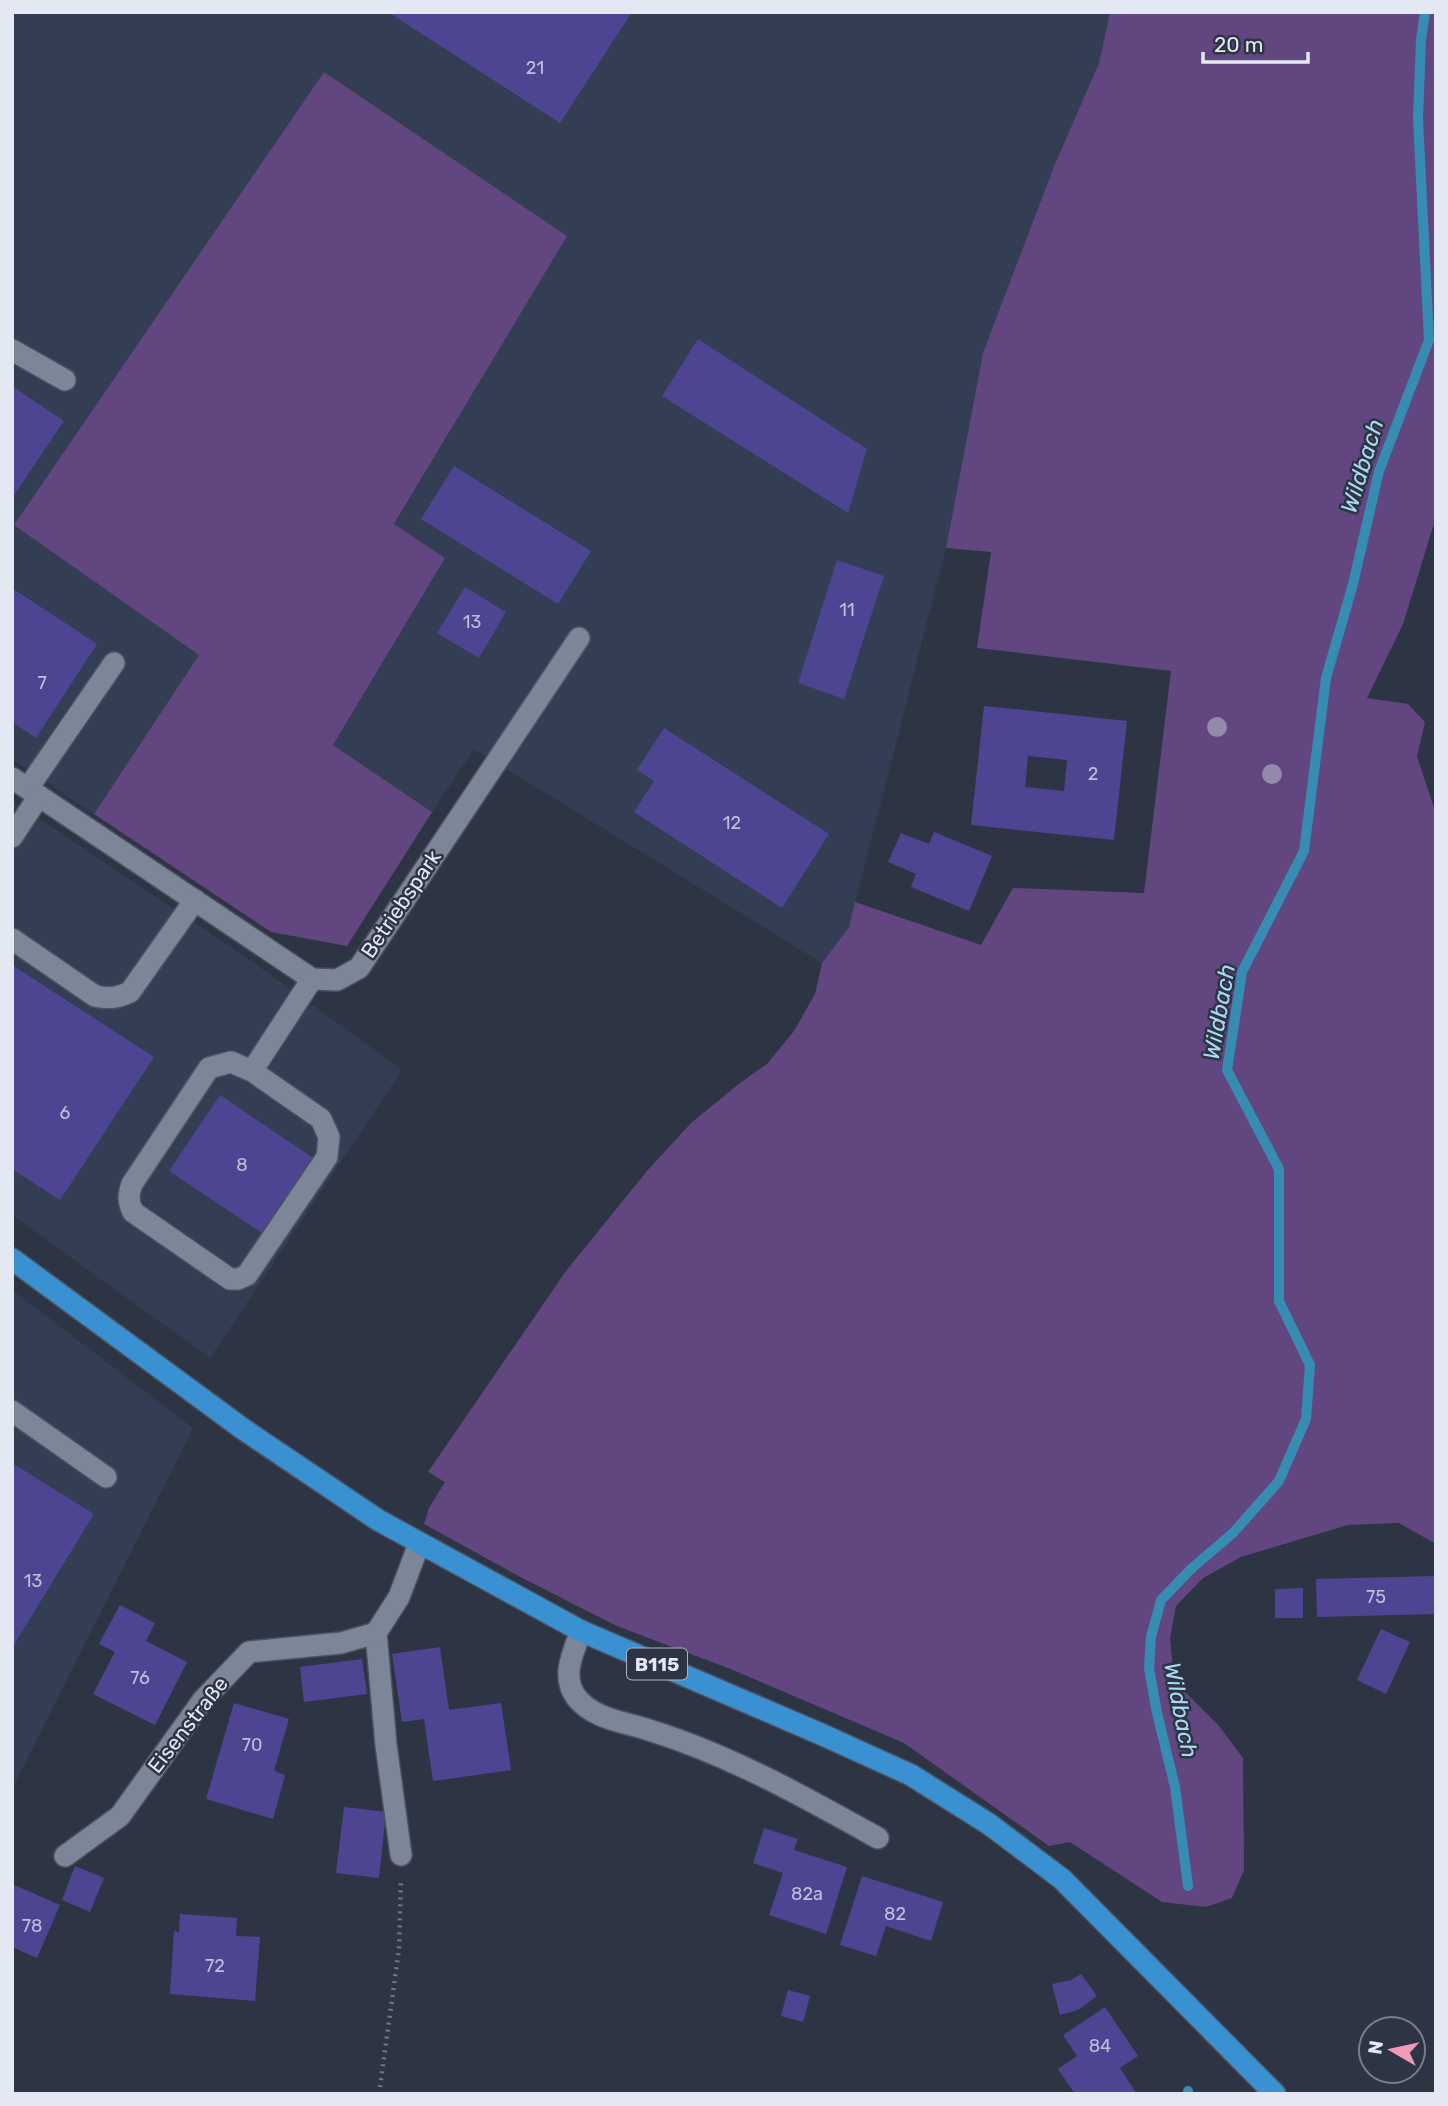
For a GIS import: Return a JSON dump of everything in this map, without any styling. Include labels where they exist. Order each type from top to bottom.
[{"type":"main road","name":"B115","points":[[12,1259],[243,1429],[378,1520],[419,1544],[581,1631],[898,1769],[989,1824],[1062,1879],[1275,2094]]},
{"type":"street","points":[[12,350],[65,380]]},
{"type":"street","name":"Betriebspark","points":[[312,979],[337,980],[359,968],[579,638]]},
{"type":"street","points":[[12,837],[26,788],[114,663]]},
{"type":"street","points":[[26,788],[312,979],[252,1071]]},
{"type":"street","points":[[12,939],[95,996],[109,999],[120,997],[130,992],[195,900]]},
{"type":"street","points":[[231,1062],[252,1071],[321,1119],[329,1138],[329,1149],[327,1157],[247,1275],[230,1279],[133,1212],[129,1204],[129,1193],[132,1184],[209,1068],[231,1062]]},
{"type":"street","points":[[12,1411],[106,1477]]},
{"type":"street","points":[[401,1855],[386,1745],[376,1633],[399,1597],[419,1544]]},
{"type":"street","points":[[581,1631],[570,1661],[568,1680],[575,1695],[586,1708],[604,1717],[654,1731],[727,1760],[806,1798],[878,1838]]},
{"type":"street","name":"Eisenstraße","points":[[65,1856],[120,1816],[203,1700],[249,1652],[341,1643],[376,1633]]},
{"type":"path","points":[[379,2094],[399,1949],[401,1855]]},
{"type":"shaded area","points":[[12,12],[1110,12],[1099,63],[983,353],[946,548],[849,927],[822,963],[474,749],[432,812],[333,745],[444,558],[394,525],[566,236],[324,72],[134,353],[200,655],[94,814],[12,759]]},
{"type":"shaded area","points":[[1110,12],[1436,12],[1436,517],[1403,624],[1367,698],[1408,704],[1425,722],[1417,756],[1436,814],[1436,1544],[1399,1523],[1348,1525],[1241,1557],[1203,1578],[1176,1606],[1170,1638],[1174,1681],[1219,1726],[1243,1758],[1244,1870],[1232,1898],[1206,1907],[1162,1902],[1070,1842],[1049,1846],[904,1743],[733,1670],[617,1626],[424,1524],[429,1508],[445,1482],[428,1472],[566,1271],[647,1171],[691,1123],[767,1064],[794,1031],[815,994],[822,963],[849,927],[855,902],[981,945],[1013,888],[1144,893],[1171,671],[977,648],[991,552],[946,548],[983,353],[1053,169],[1099,63]]},
{"type":"shaded area","points":[[324,72],[567,236],[394,524],[445,558],[333,745],[432,812],[347,946],[271,932],[94,814],[199,655],[14,525]]},
{"type":"shaded area","points":[[12,800],[257,965],[402,1070],[210,1358],[12,1215]]},
{"type":"shaded area","points":[[12,1290],[193,1428],[12,1789]]},
{"type":"building","points":[[388,12],[632,12],[560,123]]},
{"type":"building","points":[[698,339],[867,449],[848,513],[662,396]]},
{"type":"building","points":[[12,386],[64,421],[12,498]]},
{"type":"building","points":[[454,466],[591,551],[558,604],[421,519]]},
{"type":"building","points":[[837,560],[884,576],[844,699],[798,683]]},
{"type":"building","points":[[465,587],[506,612],[479,658],[437,633]]},
{"type":"building","points":[[12,588],[97,644],[36,738],[12,722]]},
{"type":"building","points":[[984,706],[1127,721],[1114,840],[971,825]],"holes":[[[1028,756],[1067,760],[1064,791],[1025,787]]]},
{"type":"building","points":[[664,728],[829,834],[782,908],[634,812],[654,781],[637,770]]},
{"type":"building","points":[[934,832],[992,856],[969,911],[911,887],[916,874],[888,862],[901,833],[929,844]]},
{"type":"building","points":[[12,965],[154,1057],[60,1200],[12,1169]]},
{"type":"building","points":[[220,1095],[316,1160],[265,1235],[169,1171]]},
{"type":"building","points":[[12,1463],[94,1514],[12,1648]]},
{"type":"building","points":[[1436,1576],[1436,1614],[1317,1617],[1316,1579]]},
{"type":"building","points":[[1303,1588],[1303,1618],[1275,1618],[1275,1589]]},
{"type":"building","points":[[120,1605],[155,1623],[146,1641],[187,1662],[155,1725],[93,1694],[115,1652],[99,1644]]},
{"type":"building","points":[[1381,1629],[1410,1642],[1386,1694],[1357,1680]]},
{"type":"building","points":[[440,1647],[449,1710],[501,1703],[511,1770],[433,1781],[424,1719],[402,1722],[392,1654]]},
{"type":"building","points":[[362,1659],[367,1694],[304,1702],[300,1667]]},
{"type":"building","points":[[234,1703],[289,1719],[274,1771],[285,1775],[273,1819],[206,1799]]},
{"type":"building","points":[[344,1807],[386,1812],[379,1878],[336,1873]]},
{"type":"building","points":[[764,1828],[798,1839],[794,1850],[847,1867],[826,1934],[769,1915],[783,1873],[753,1863]]},
{"type":"building","points":[[75,1866],[104,1878],[90,1912],[62,1900]]},
{"type":"building","points":[[862,1876],[943,1902],[931,1941],[886,1926],[876,1956],[840,1945]]},
{"type":"building","points":[[12,1884],[60,1905],[37,1958],[12,1947]]},
{"type":"building","points":[[180,1914],[237,1918],[236,1936],[260,1937],[255,2001],[170,1994],[174,1931],[179,1932]]},
{"type":"building","points":[[1081,1974],[1097,1996],[1078,2010],[1060,2015],[1052,1984],[1071,1980]]},
{"type":"building","points":[[788,1990],[810,1996],[803,2022],[781,2016]]},
{"type":"building","points":[[1105,2007],[1138,2056],[1120,2068],[1137,2094],[1075,2094],[1058,2069],[1077,2056],[1063,2035]]},
{"type":"waterway","name":"Wildbach","points":[[1188,1886],[1175,1787],[1149,1668],[1151,1637],[1161,1600],[1192,1568],[1233,1533],[1279,1481],[1306,1419],[1310,1365],[1279,1301],[1279,1169],[1227,1070],[1242,972],[1304,851],[1326,678],[1353,584],[1379,471],[1429,340],[1418,119],[1421,40],[1425,12]]}]
